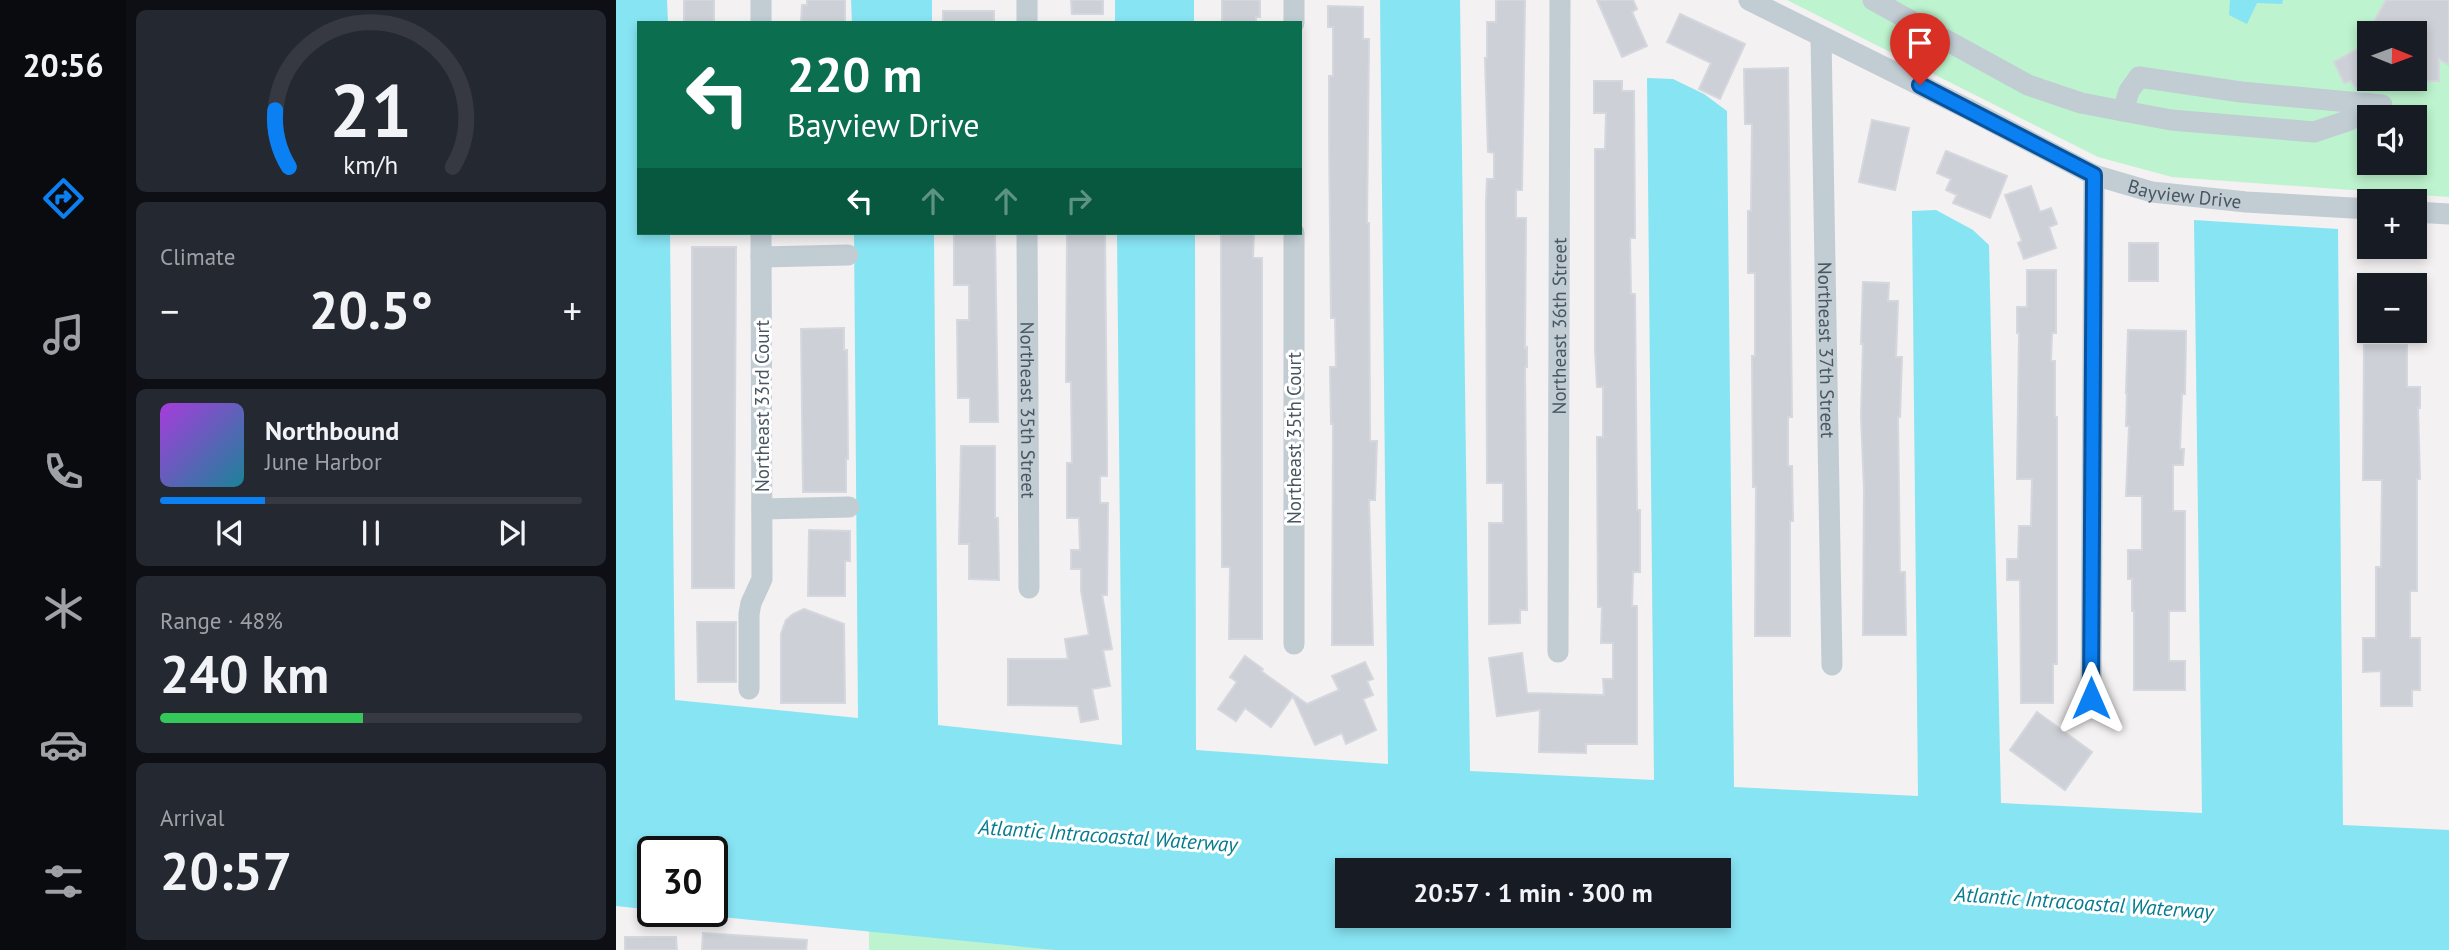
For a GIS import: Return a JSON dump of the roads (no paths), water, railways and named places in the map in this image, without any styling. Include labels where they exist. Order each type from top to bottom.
[{"type":"street","points":[[761,0],[761,21]]},
{"type":"street","points":[[1027,0],[1027,21]]},
{"type":"street","points":[[1294,0],[1294,21]]},
{"type":"street","name":"Northeast 36th Street","points":[[1558,652],[1560,0]]},
{"type":"street","name":"Bayview Drive","points":[[1749,0],[2094,175],[2152,192],[2246,202],[2357,208]]},
{"type":"street","points":[[1873,0],[2028,85],[2081,103],[2123,111],[2171,120],[2314,132],[2350,120],[2375,104],[2241,92],[2139,77],[2129,91],[2123,111]]},
{"type":"street","name":"Northeast 37th Street","points":[[1821,37],[1832,665]]},
{"type":"street","points":[[2091,698],[2094,175]]},
{"type":"street","points":[[2427,213],[2449,214]]},
{"type":"street","name":"Northeast 33rd Court","points":[[749,689],[749,614],[762,579],[761,235]]},
{"type":"street","name":"Northeast 35th Street","points":[[1027,235],[1029,588]]},
{"type":"street","name":"Northeast 35th Court","points":[[1294,235],[1294,644]]},
{"type":"street","points":[[761,257],[848,255]]},
{"type":"street","points":[[762,509],[849,507]]},
{"type":"water","name":"Atlantic Intracoastal Waterway","points":[[616,0],[667,0],[668,21],[637,21],[637,235],[670,235],[675,700],[858,718],[854,235],[934,235],[938,725],[1122,745],[1117,235],[1195,235],[1196,750],[1388,764],[1380,0],[1460,0],[1470,771],[1654,780],[1647,78],[1673,79],[1704,94],[1727,111],[1734,787],[1918,796],[1912,211],[1936,210],[1973,230],[1989,245],[2001,803],[2202,813],[2194,220],[2338,229],[2343,825],[2449,830],[2449,950],[1055,950],[728,918],[728,836],[637,836],[637,908],[616,906]]},
{"type":"water","points":[[851,0],[932,0],[932,21],[852,21]]},
{"type":"water","points":[[1115,0],[1194,0],[1194,21],[1115,21]]},
{"type":"water","points":[[2230,0],[2283,0],[2282,4],[2257,3],[2247,24],[2229,15]]}]
